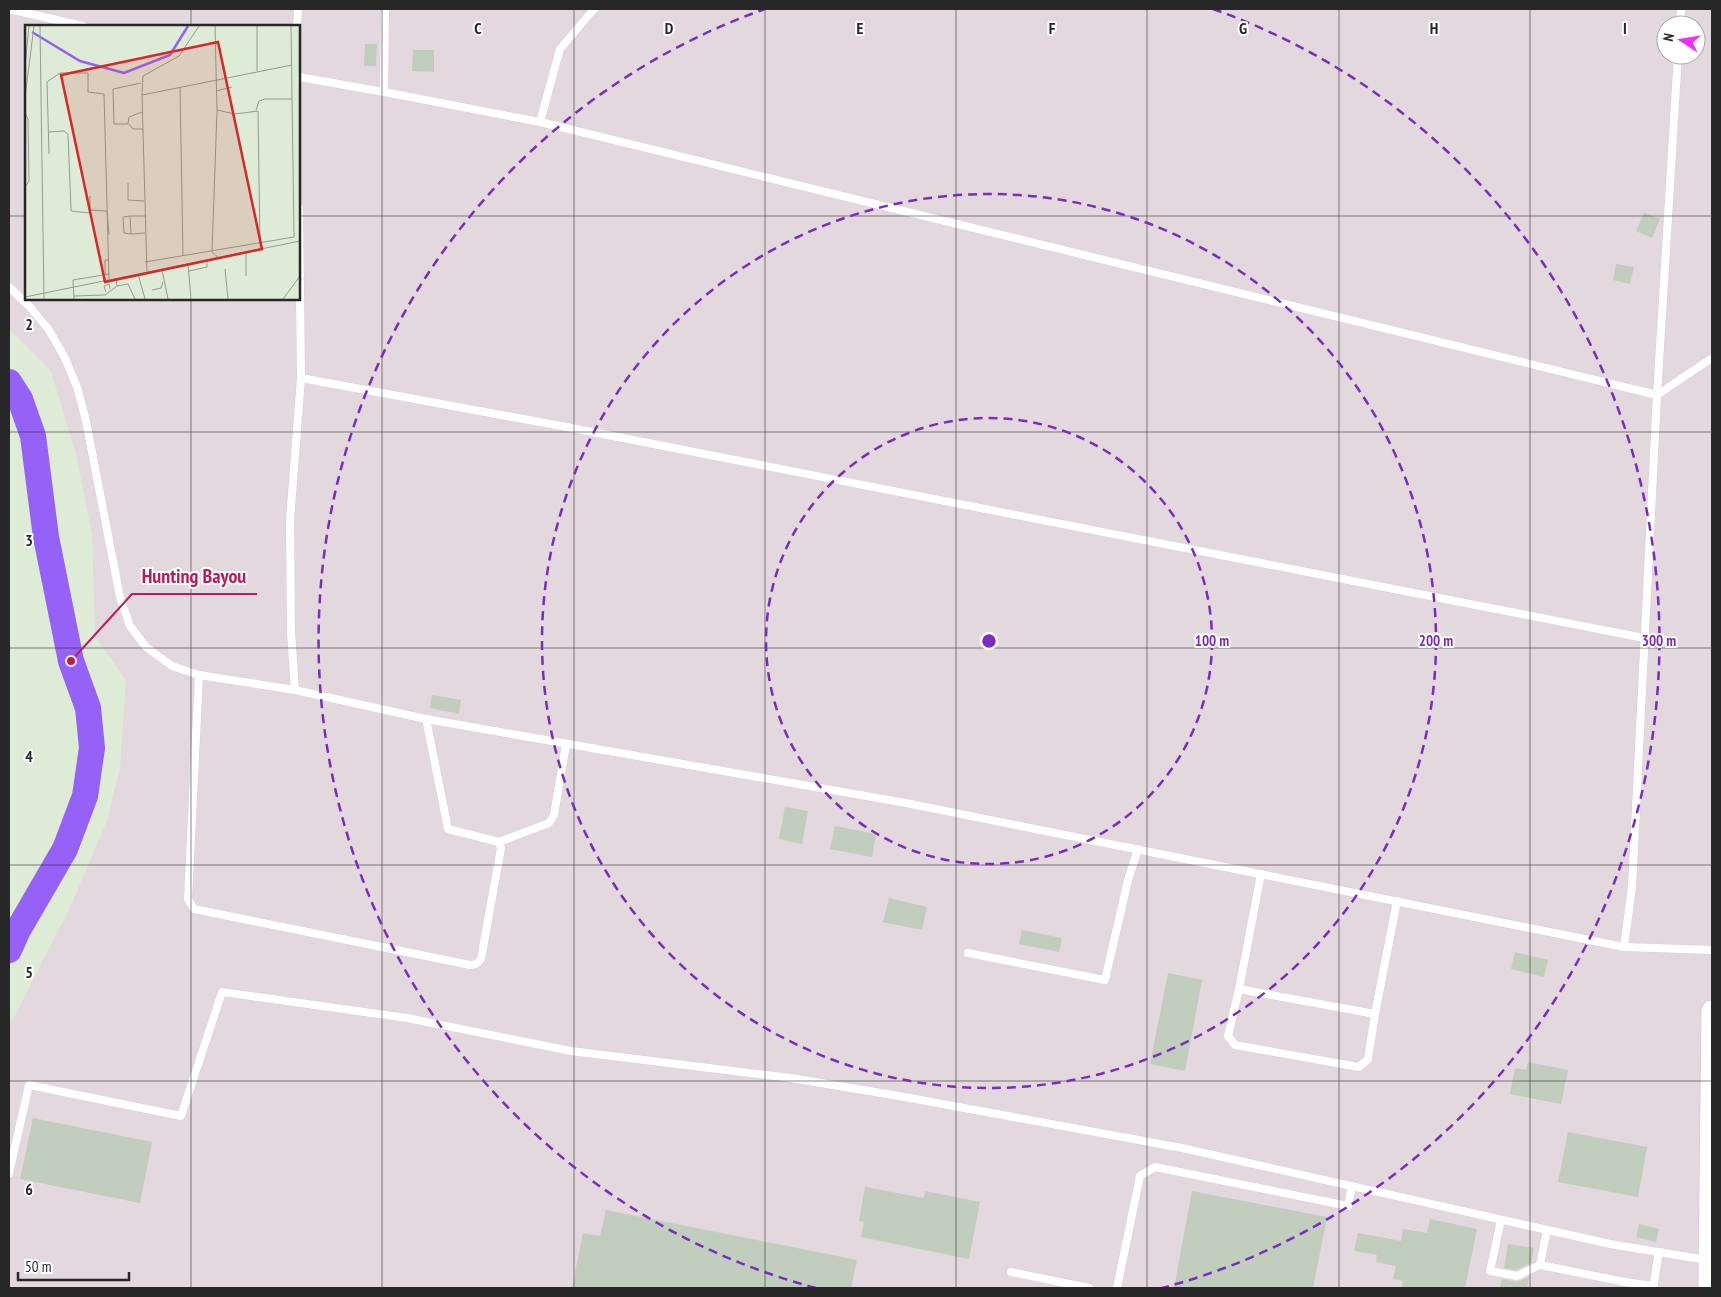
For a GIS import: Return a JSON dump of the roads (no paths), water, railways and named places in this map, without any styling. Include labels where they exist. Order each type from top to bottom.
[{"type":"main road","points":[[1709,1288],[1712,1011]]},
{"type":"lane","points":[[9,9],[79,25]]},
{"type":"lane","points":[[298,9],[298,25]]},
{"type":"lane","points":[[384,92],[385,9]]},
{"type":"lane","points":[[540,122],[560,49],[594,9]]},
{"type":"lane","points":[[1624,946],[1632,887],[1657,395],[1677,65]]},
{"type":"lane","points":[[300,77],[540,122],[1657,395],[1712,358]]},
{"type":"lane","points":[[9,287],[30,306],[49,330],[65,358],[77,387],[86,420],[120,597],[130,626],[146,647],[172,666],[200,675],[295,690],[426,719],[906,803],[1624,946],[1712,950]]},
{"type":"lane","points":[[295,690],[291,632],[290,520],[301,378],[300,293]]},
{"type":"lane","points":[[301,378],[582,430],[1644,638]]},
{"type":"lane","points":[[200,675],[188,899],[194,909],[474,965],[479,963],[481,959],[500,852],[499,842]]},
{"type":"lane","points":[[426,719],[448,828],[499,842],[550,823],[554,815],[566,744]]},
{"type":"lane","points":[[968,953],[1105,980],[1128,880],[1138,849]]},
{"type":"lane","points":[[1262,874],[1228,1036],[1235,1046],[1359,1067],[1368,1059],[1397,901]]},
{"type":"lane","points":[[1238,989],[1375,1014]]},
{"type":"lane","points":[[9,1173],[29,1085],[181,1116],[222,992],[406,1018],[571,1050],[790,1078],[899,1096],[1182,1148],[1610,1244],[1709,1261]]},
{"type":"lane","points":[[1117,1288],[1140,1176],[1155,1167],[1348,1206],[1352,1186]]},
{"type":"lane","points":[[1501,1220],[1490,1271],[1517,1276],[1540,1265],[1653,1287],[1659,1252]]},
{"type":"lane","points":[[1540,1265],[1547,1230]]},
{"type":"lane","points":[[1011,1272],[1088,1288]]},
{"type":"waterway","points":[[9,382],[20,399],[33,436],[46,537],[71,661],[88,708],[92,748],[85,796],[65,849],[18,930],[9,950]]},
{"type":"place","name":"Hunting Bayou","points":[[71,661]]}]
